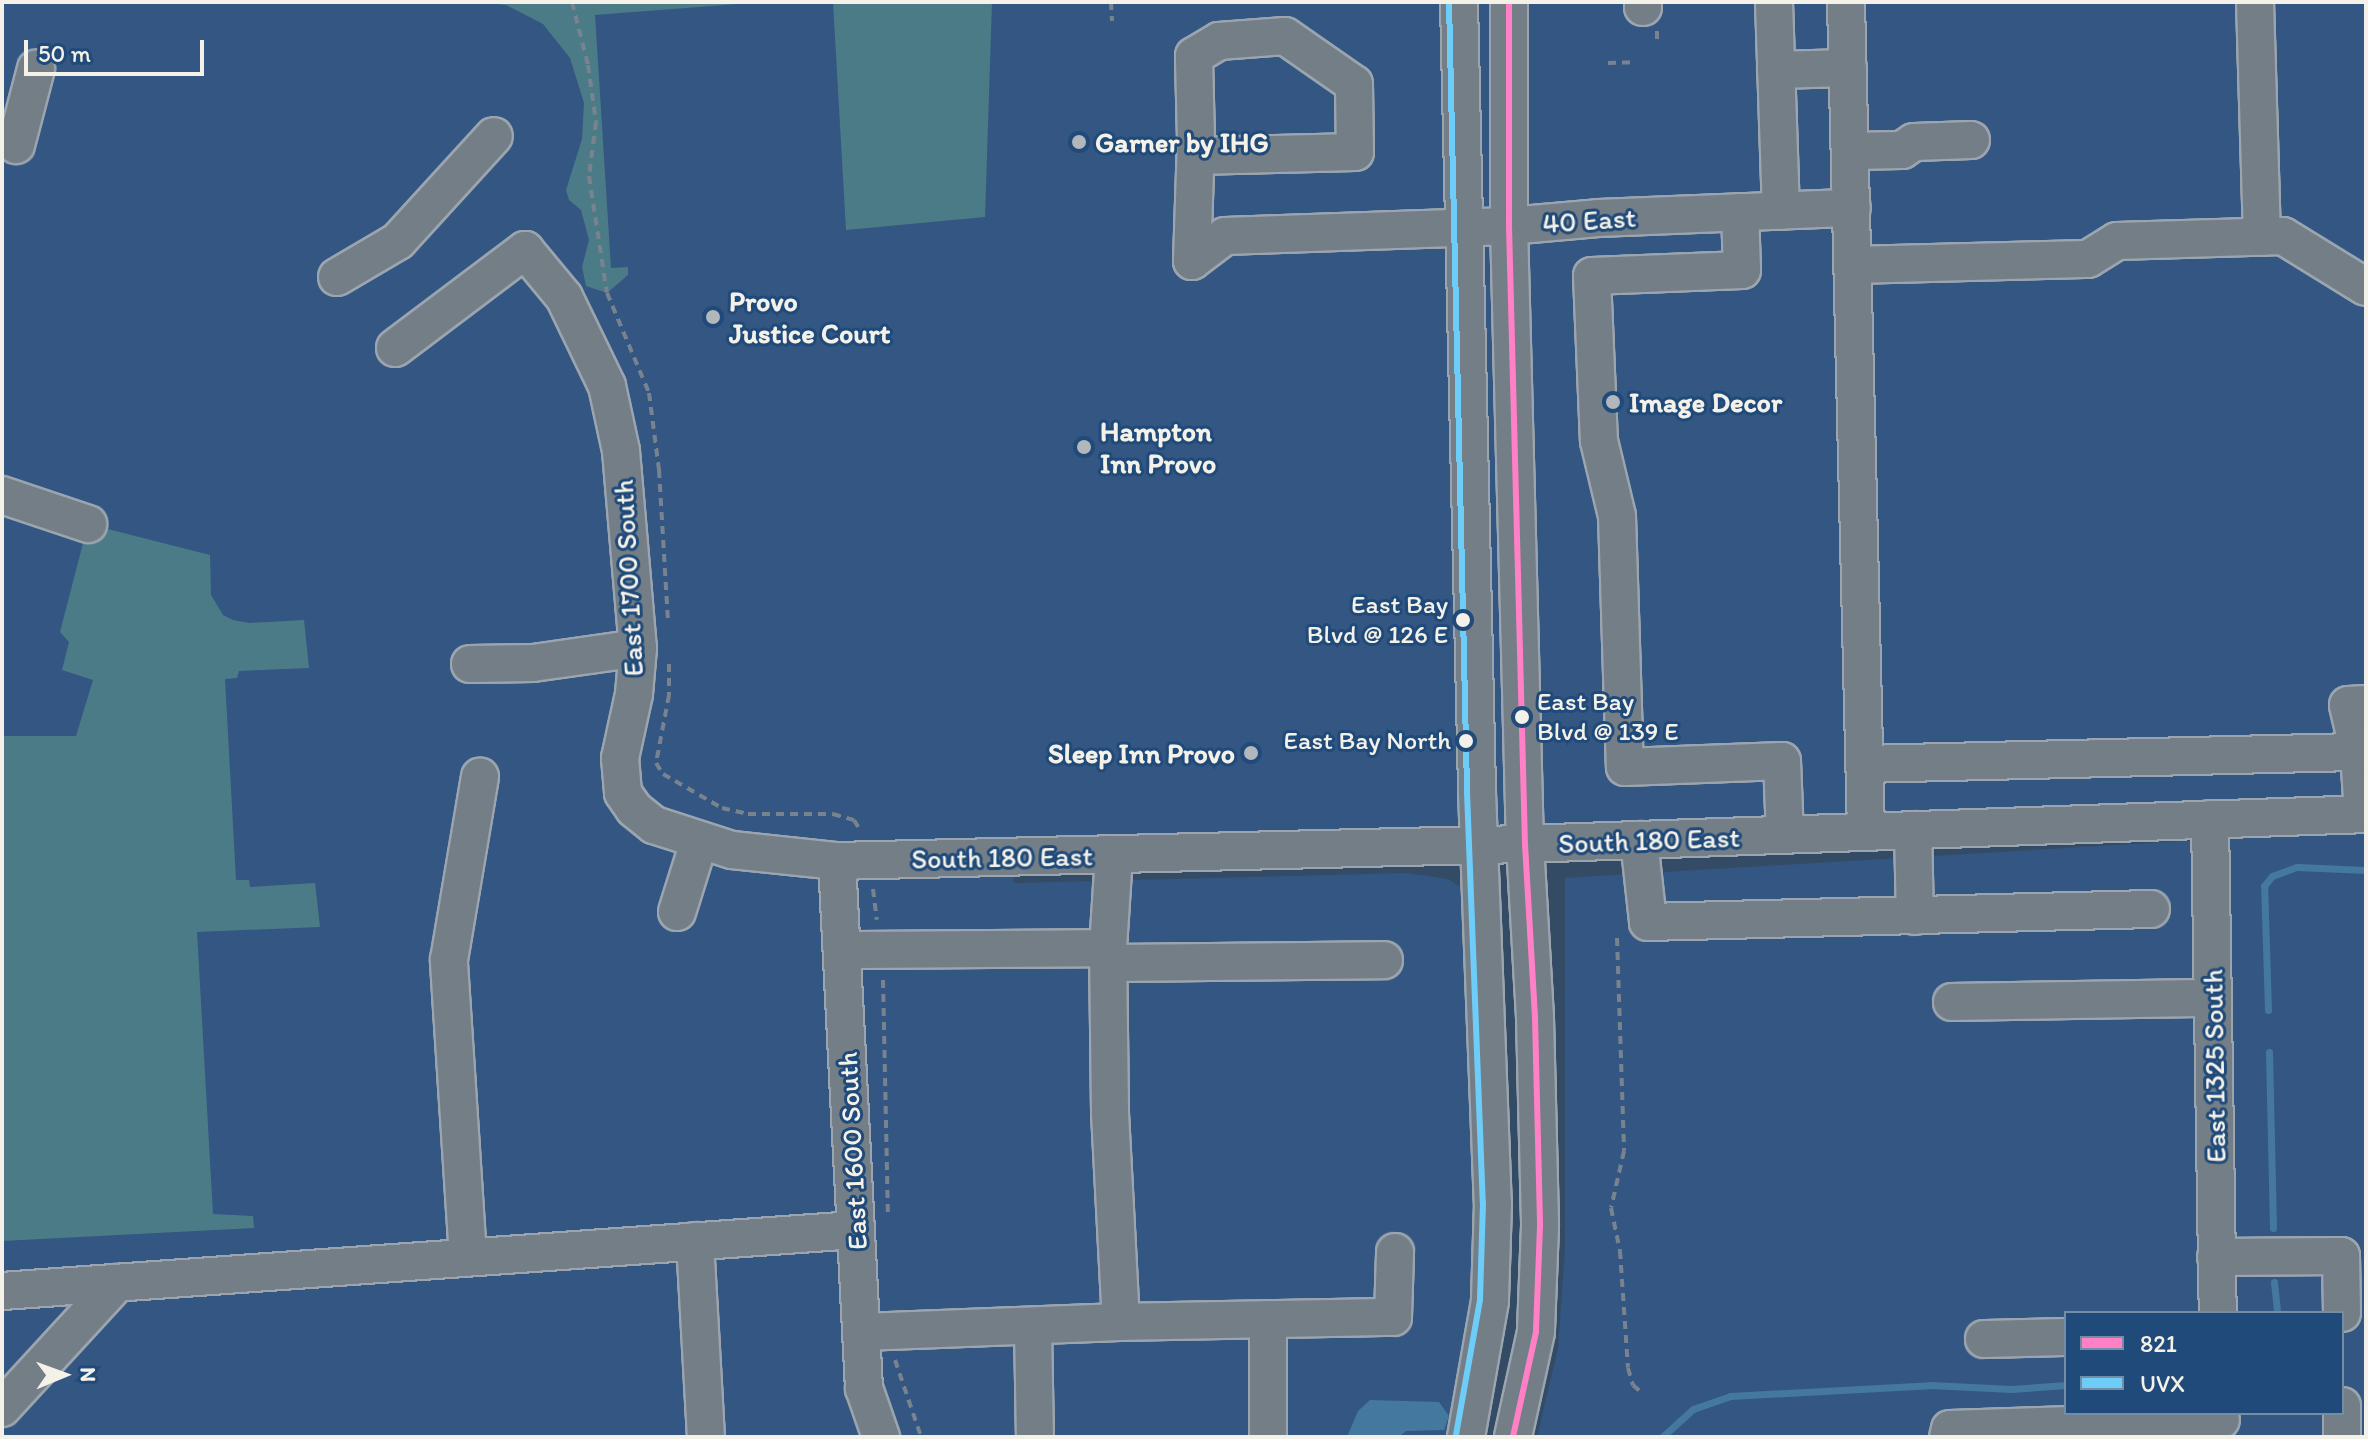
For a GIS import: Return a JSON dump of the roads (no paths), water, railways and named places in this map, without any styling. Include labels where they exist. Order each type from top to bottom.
[{"type":"street","points":[[1459,2],[1462,228],[1493,1203],[1490,1301],[1466,1437]]},
{"type":"street","points":[[1509,2],[1509,226],[1525,844],[1535,1018],[1540,1226],[1536,1332],[1513,1437]]},
{"type":"street","points":[[1774,2],[1781,211]]},
{"type":"street","points":[[1846,2],[1866,832]]},
{"type":"street","points":[[2255,2],[2262,237]]},
{"type":"street","points":[[1285,36],[1354,84],[1355,152],[1196,156],[1194,56],[1212,49],[1219,41],[1285,36]]},
{"type":"street","points":[[1212,49],[1215,131],[1225,136],[1287,132],[1319,153]]},
{"type":"street","points":[[1776,70],[1848,68]]},
{"type":"street","points":[[16,145],[36,69]]},
{"type":"street","points":[[337,277],[398,241],[494,136]]},
{"type":"street","points":[[1850,151],[1902,150],[1914,142],[1971,140]]},
{"type":"street","name":"40 East","points":[[1196,156],[1192,261],[1225,236],[1509,226],[1598,218],[1852,208]]},
{"type":"street","points":[[1592,276],[1742,270],[1740,212]]},
{"type":"street","points":[[1598,218],[1592,276],[1599,441],[1617,516],[1625,767],[1782,761],[1785,835]]},
{"type":"street","points":[[1853,265],[2088,259],[2117,241],[2283,236],[2366,287]]},
{"type":"street","name":"East 1700 South","points":[[395,348],[525,250],[564,297],[607,386],[659,645],[634,694],[620,758],[623,793],[634,809],[654,825],[699,842],[732,850],[853,861]]},
{"type":"street","points":[[2,495],[88,524]]},
{"type":"street","points":[[470,664],[533,663],[659,645]]},
{"type":"street","points":[[2364,814],[2359,752],[2348,705],[2366,704]]},
{"type":"street","points":[[1864,764],[2359,752]]},
{"type":"street","points":[[468,1257],[449,960],[480,777]]},
{"type":"street","name":"South 180 East","points":[[853,861],[1525,844],[2364,814]]},
{"type":"street","name":"East 1325 South","points":[[2210,819],[2218,1311]]},
{"type":"street","points":[[1913,830],[1915,916]]},
{"type":"street","points":[[1639,840],[1648,922],[2151,909]]},
{"type":"street","points":[[677,912],[699,842]]},
{"type":"street","points":[[1114,854],[1108,955],[1110,1113],[1121,1322]]},
{"type":"street","name":"East 1600 South","points":[[853,861],[842,950],[872,1229],[877,1332],[864,1388],[881,1437]]},
{"type":"street","points":[[842,950],[1384,960]]},
{"type":"street","points":[[1952,1002],[2213,998]]},
{"type":"street","points":[[2,1291],[872,1229]]},
{"type":"street","points":[[695,1241],[706,1437]]},
{"type":"street","points":[[877,1332],[1121,1322],[1393,1317],[1395,1252]]},
{"type":"street","points":[[2216,1257],[2341,1256],[2342,1311]]},
{"type":"street","points":[[2,1408],[117,1283]]},
{"type":"street","points":[[1268,1319],[1268,1437]]},
{"type":"street","points":[[1033,1326],[1035,1437]]},
{"type":"street","points":[[1984,1339],[2064,1337]]},
{"type":"street","points":[[2342,1415],[2342,1437]]},
{"type":"street","points":[[1948,1437],[1950,1429],[2221,1423]]},
{"type":"waterway","points":[[2268,1010],[2264,886],[2272,876],[2297,867],[2366,870]]},
{"type":"waterway","points":[[2269,1052],[2273,1228]]},
{"type":"waterway","points":[[2274,1282],[2277,1311]]},
{"type":"waterway","points":[[1662,1437],[1693,1409],[1730,1396],[1930,1385],[2012,1389],[2064,1385]]},
{"type":"place","name":"Garner by IHG","points":[[1079,142]]},
{"type":"place","name":"Provo Justice Court","points":[[713,317]]},
{"type":"place","name":"Image Decor","points":[[1613,402]]},
{"type":"place","name":"Hampton Inn Provo","points":[[1084,447]]},
{"type":"place","name":"East Bay Blvd @ 126 E","points":[[1463,620]]},
{"type":"place","name":"East Bay Blvd @ 139 E","points":[[1522,717]]},
{"type":"place","name":"East Bay North","points":[[1466,741]]},
{"type":"place","name":"Sleep Inn Provo","points":[[1251,753]]}]
